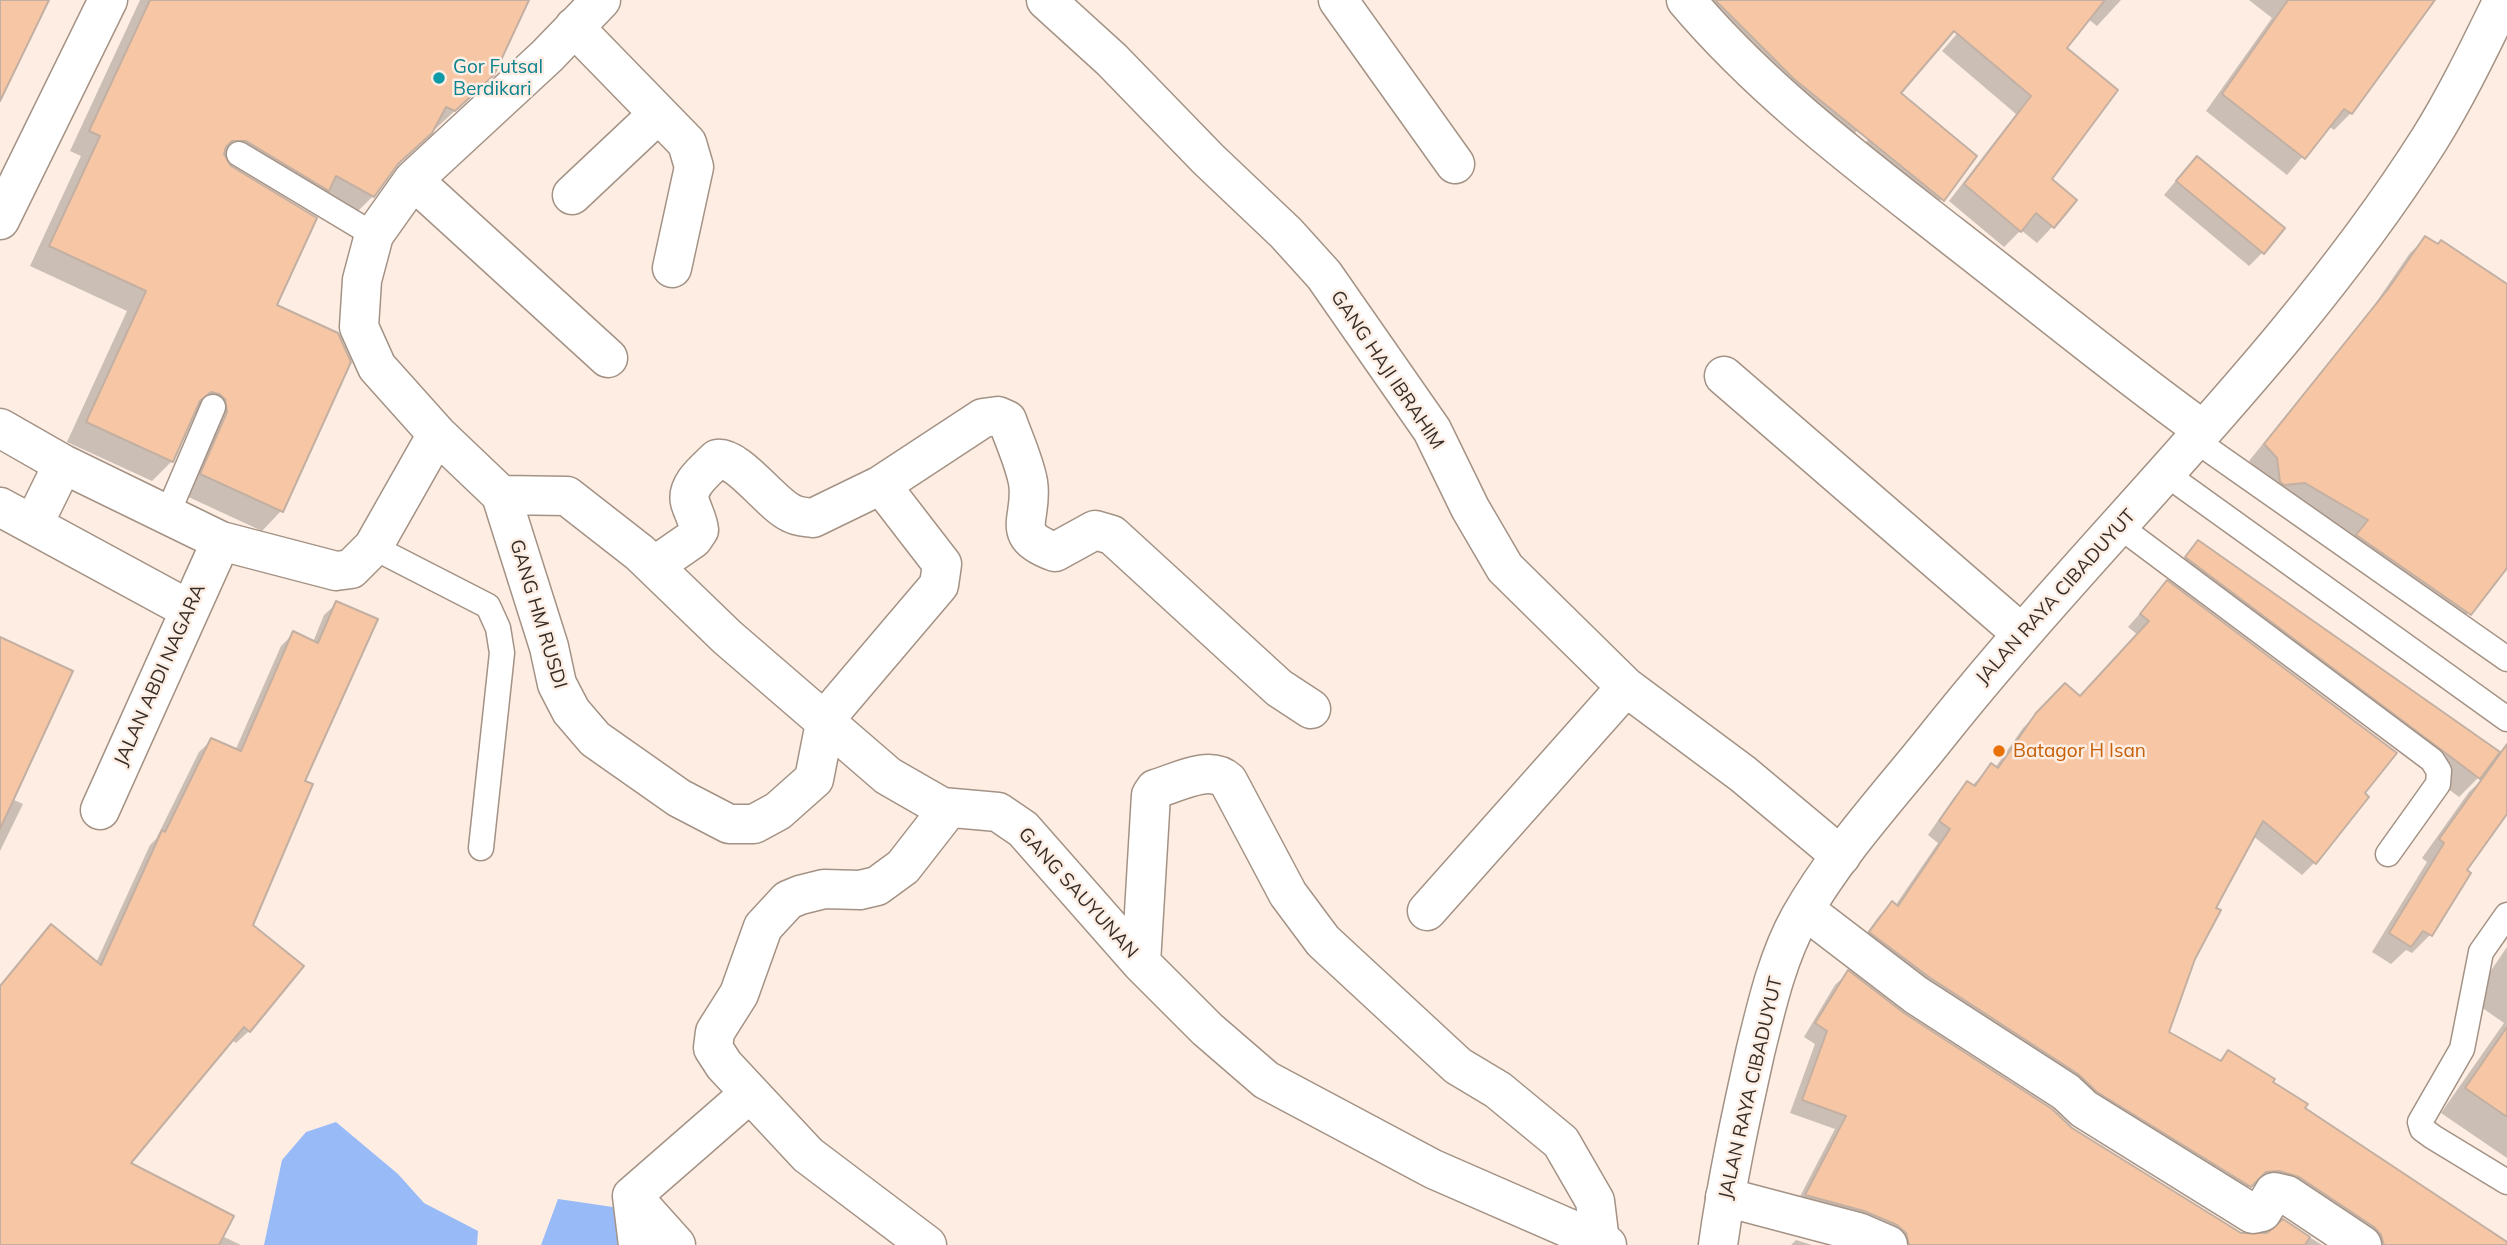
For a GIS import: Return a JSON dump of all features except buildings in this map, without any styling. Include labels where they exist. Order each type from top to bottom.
[{"type":"street","points":[[0,219],[108,0]]},
{"type":"street","points":[[501,495],[437,434],[377,367],[365,345],[359,310],[362,280],[374,235],[413,180],[547,56],[601,0]]},
{"type":"street","name":"GANG HAJI IBRAHIM","points":[[1046,0],[1112,60],[1199,150],[1286,233],[1324,275],[1432,430],[1470,508],[1505,569],[1626,687],[1742,774],[1841,856]]},
{"type":"street","points":[[1338,0],[1455,164]]},
{"type":"street","points":[[1686,0],[1727,49],[1802,115],[2199,435]]},
{"type":"street","name":"JALAN RAYA CIBADUYUT","points":[[1718,1245],[1725,1196],[1766,1009],[1788,946],[1805,909],[1841,856],[2021,633],[2166,474],[2320,292],[2402,179],[2457,93],[2503,0]]},
{"type":"street","points":[[574,27],[687,143],[694,166],[672,268]]},
{"type":"street","points":[[572,195],[657,115]]},
{"type":"street","points":[[413,180],[608,358]]},
{"type":"street","points":[[1724,376],[2021,633]]},
{"type":"street","points":[[654,566],[693,539],[699,530],[689,500],[690,493],[694,484],[717,459],[730,462],[789,513],[813,518],[856,500],[983,418],[998,416],[1007,420],[1028,483],[1027,535],[1034,545],[1055,552],[1095,530],[1112,535],[1279,688],[1311,709]]},
{"type":"street","points":[[0,428],[62,464],[221,541],[336,571],[351,569],[373,547],[437,434]]},
{"type":"street","points":[[62,464],[17,515],[188,609]]},
{"type":"street","points":[[826,719],[939,585],[942,575],[942,564],[881,485]]},
{"type":"street","name":"GANG SAUYUNAN","points":[[501,495],[567,496],[654,566],[727,637],[826,719],[888,776],[942,807],[998,812],[1023,829],[1141,963],[1208,1029],[1266,1080],[1433,1169],[1603,1243]]},
{"type":"street","name":"GANG HM RUSDI","points":[[501,495],[549,647],[557,684],[571,711],[595,739],[679,798],[729,824],[754,824],[778,811],[814,779],[826,719]]},
{"type":"street","name":"JALAN ABDI NAGARA","points":[[100,810],[188,609],[221,541]]},
{"type":"street","points":[[1427,911],[1626,687]]},
{"type":"street","points":[[1141,963],[1151,795],[1155,789],[1210,772],[1220,774],[1227,781],[1288,894],[1323,941],[1458,1066],[1498,1090],[1562,1142],[1595,1201],[1603,1243]]},
{"type":"street","points":[[927,1245],[808,1155],[749,1094],[713,1048],[715,1032],[738,994],[763,927],[788,900],[824,889],[860,890],[877,886],[903,867],[949,808]]},
{"type":"street","points":[[1805,909],[1916,995],[2066,1092],[2084,1109],[2253,1214],[2262,1212],[2274,1192],[2287,1195],[2362,1245]]},
{"type":"street","points":[[632,1196],[749,1094]]},
{"type":"street","points":[[632,1196],[638,1245]]},
{"type":"street","points":[[632,1196],[676,1245]]},
{"type":"street","points":[[1725,1196],[1858,1233],[1888,1245]]},
{"type":"lane","points":[[239,154],[374,235]]},
{"type":"lane","points":[[167,515],[213,407]]},
{"type":"lane","points":[[2199,435],[2507,659]]},
{"type":"lane","points":[[2166,474],[2507,719]]},
{"type":"lane","points":[[2119,526],[2432,760],[2439,771],[2438,784],[2388,854]]},
{"type":"lane","points":[[373,547],[488,606],[498,628],[502,653],[481,848]]},
{"type":"lane","points":[[2507,915],[2481,952],[2462,1049],[2420,1122],[2422,1129],[2433,1137],[2507,1182]]},
{"type":"water","points":[[336,1122],[398,1174],[424,1203],[478,1231],[477,1245],[264,1245],[282,1160],[306,1132]]},
{"type":"water","points":[[558,1199],[613,1207],[622,1245],[541,1245]]},
{"type":"place","name":"Gor Futsal Berdikari","points":[[439,78]]},
{"type":"place","name":"Batagor H Isan","points":[[1999,751]]}]
